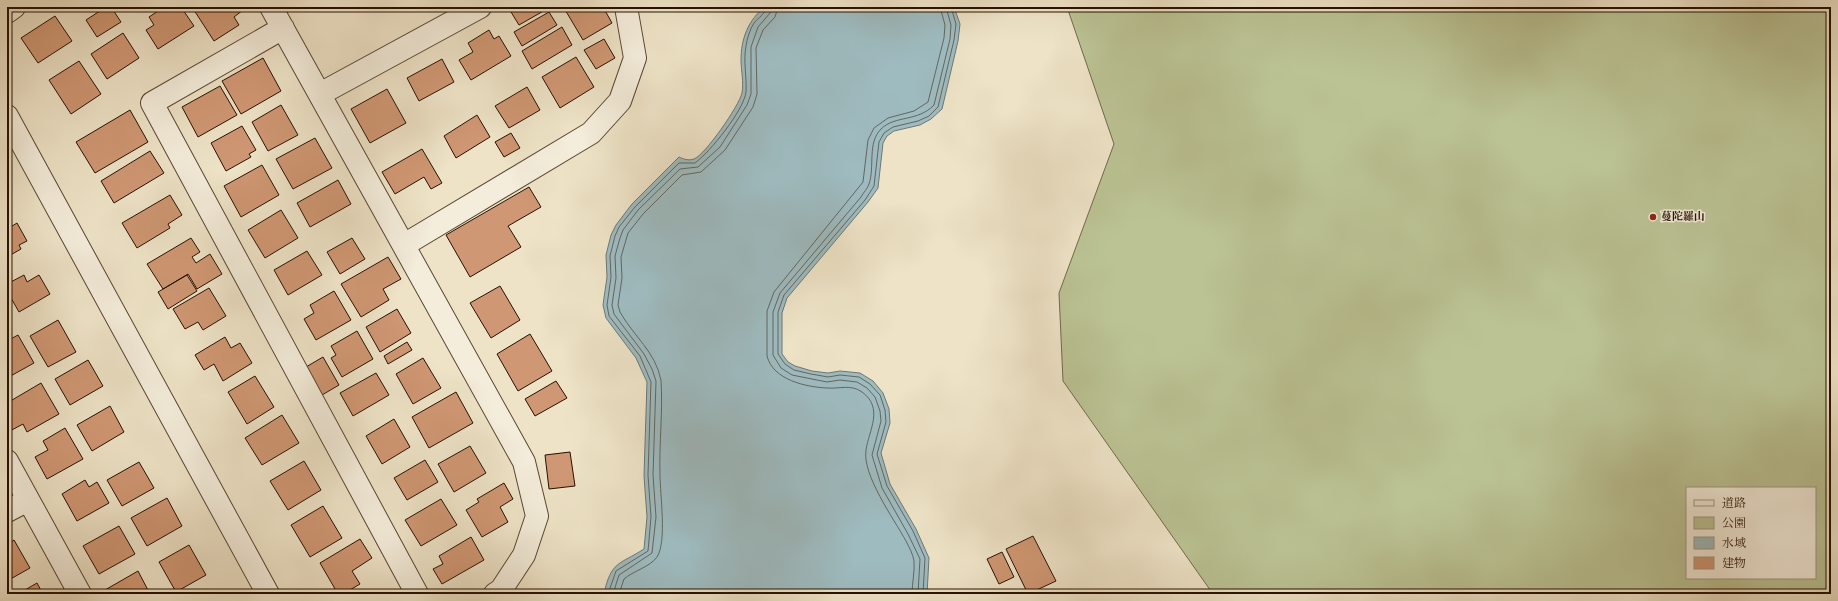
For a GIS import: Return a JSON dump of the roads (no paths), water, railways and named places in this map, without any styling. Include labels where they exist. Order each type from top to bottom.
[{"type":"street","points":[[7,12],[14,7]]},
{"type":"street","points":[[271,7],[524,462],[537,516],[524,555],[501,590],[495,594]]},
{"type":"street","points":[[320,94],[480,7]]},
{"type":"street","points":[[404,245],[591,134],[620,101],[636,58],[626,7]]},
{"type":"street","points":[[283,28],[152,103],[416,594]]},
{"type":"street","points":[[7,116],[268,594]]},
{"type":"street","points":[[7,461],[80,594]]},
{"type":"street","points":[[7,512],[28,500]]},
{"type":"water","points":[[765,7],[954,7],[960,24],[958,41],[942,109],[931,119],[920,125],[894,131],[887,136],[883,143],[878,188],[868,202],[787,298],[782,313],[782,354],[788,362],[795,366],[812,371],[828,373],[840,371],[860,373],[873,381],[883,393],[889,409],[890,423],[881,453],[890,484],[916,529],[929,558],[927,594],[604,594],[613,569],[644,549],[647,517],[644,476],[647,382],[636,358],[606,318],[603,305],[607,277],[606,255],[611,235],[616,225],[632,204],[679,157],[690,160],[699,156],[728,119],[740,99],[743,89],[741,52],[744,37],[754,18]]},
{"type":"place","name":"蔓陀羅山","points":[[1653,217]]}]
